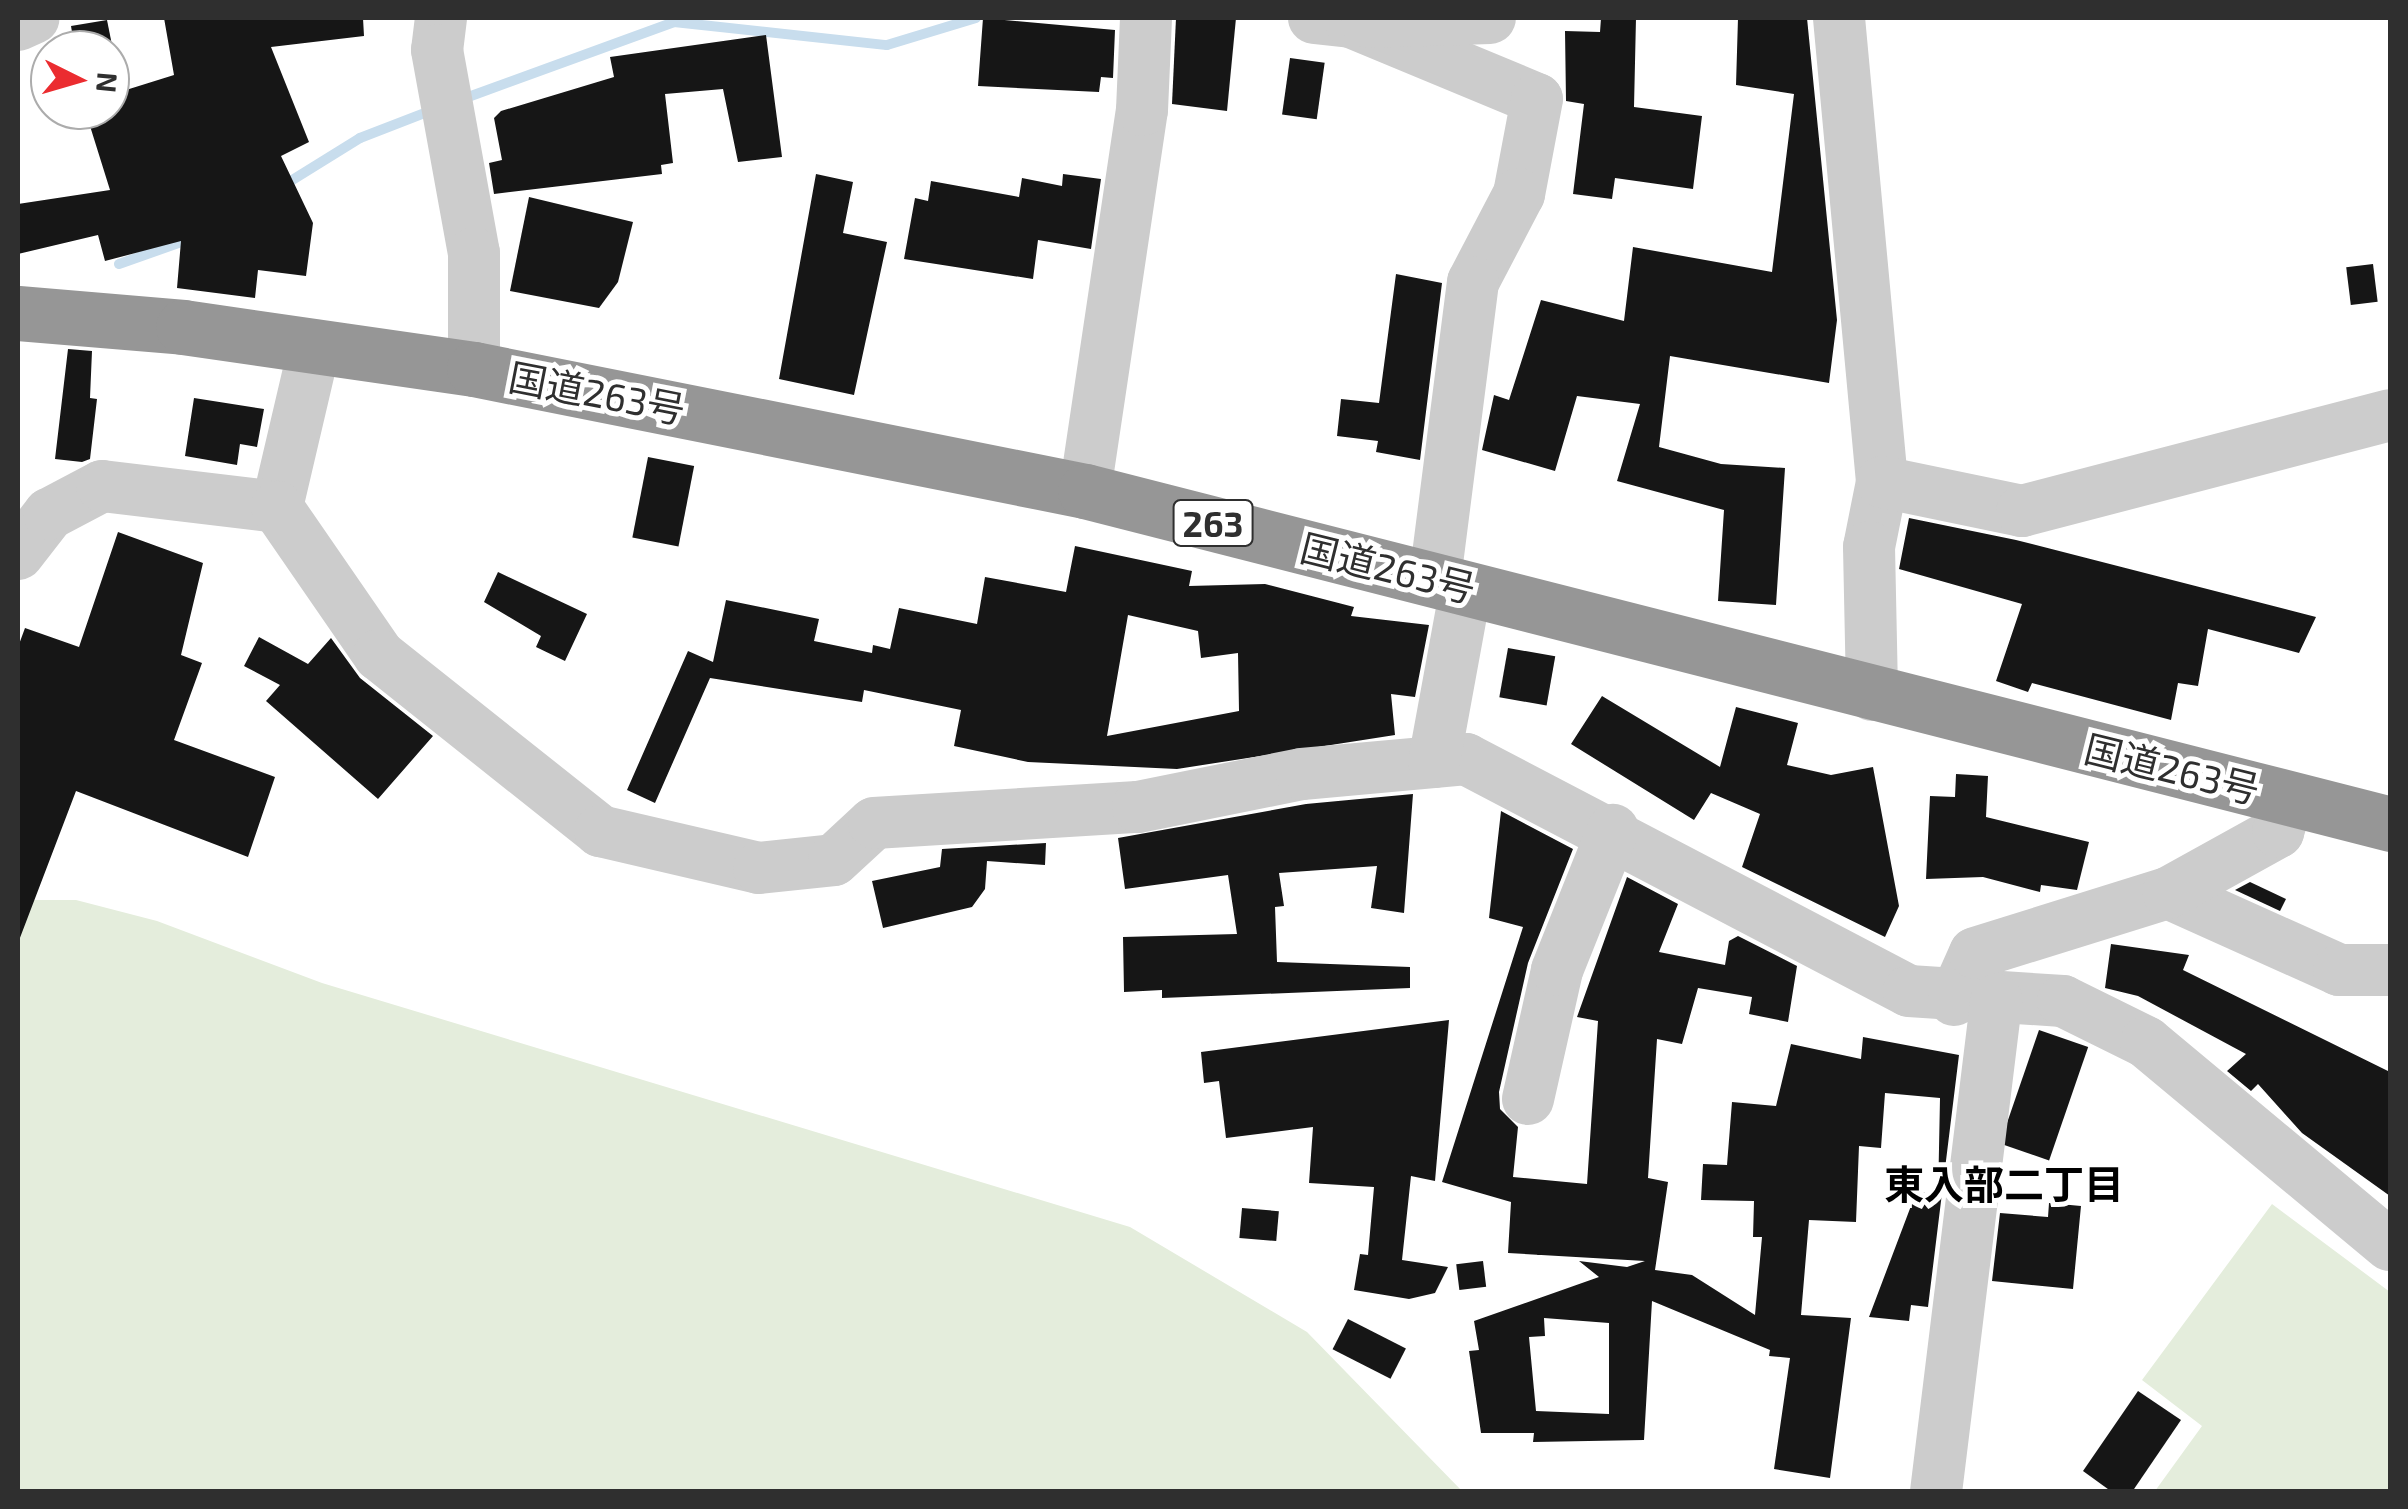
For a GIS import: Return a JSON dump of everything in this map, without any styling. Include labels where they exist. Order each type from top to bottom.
[{"type":"highway","name":"国道263号","points":[[18,314],[315,344],[474,368],[1085,492],[2390,824]]},
{"type":"street","points":[[18,25],[34,18]]},
{"type":"street","points":[[441,18],[447,106],[474,253],[474,368]]},
{"type":"street","points":[[1085,492],[1142,110],[1146,18]]},
{"type":"street","points":[[1332,20],[1490,18]]},
{"type":"street","points":[[1839,18],[1882,482],[1869,547],[1872,694]]},
{"type":"street","points":[[1332,20],[1537,100],[1519,194],[1473,282],[1434,762]]},
{"type":"street","points":[[315,344],[277,507],[379,655],[600,831],[760,868],[834,860],[874,822],[1138,806],[1302,774],[1466,759],[1613,830],[1909,991],[1974,1000],[2064,1002],[2146,1042],[2390,1245]]},
{"type":"street","points":[[1882,482],[2022,511],[2390,416]]},
{"type":"street","points":[[18,554],[49,514],[102,486],[277,507]]},
{"type":"street","points":[[1936,1492],[1976,953],[2168,893],[2278,832],[2288,798]]},
{"type":"street","points":[[1528,1099],[1557,970],[1613,830]]},
{"type":"street","points":[[2168,893],[2339,970],[2390,970]]},
{"type":"green space","points":[[18,900],[76,900],[157,921],[322,983],[1130,1227],[1307,1332],[1462,1491],[18,1491]]},
{"type":"green space","points":[[2272,1204],[2390,1292],[2390,1491],[2155,1491],[2202,1426],[2142,1380]]},
{"type":"building","points":[[164,18],[363,18],[364,36],[271,47],[309,142],[281,156],[313,223],[306,276],[258,270],[255,298],[177,288],[181,241],[105,261],[98,235],[18,254],[18,204],[110,190],[91,130],[130,130],[130,89],[174,75]]},
{"type":"building","points":[[983,18],[1115,30],[1113,78],[1101,77],[1099,92],[978,86]]},
{"type":"building","points":[[1176,18],[1236,18],[1227,111],[1172,104]]},
{"type":"building","points":[[1601,18],[1636,18],[1634,107],[1702,116],[1693,189],[1615,178],[1612,199],[1573,194],[1584,104],[1566,101],[1565,31],[1600,32]]},
{"type":"building","points":[[1738,18],[1807,18],[1837,320],[1829,383],[1670,356],[1659,447],[1721,464],[1785,468],[1776,605],[1718,601],[1724,510],[1617,481],[1640,404],[1577,396],[1555,471],[1482,450],[1494,395],[1509,400],[1541,300],[1624,321],[1633,247],[1772,272],[1794,94],[1736,85]]},
{"type":"building","points":[[107,20],[109,30],[72,30],[71,26]]},
{"type":"building","points":[[766,35],[782,157],[738,162],[723,89],[665,94],[673,163],[661,165],[662,174],[494,194],[489,163],[502,160],[494,118],[501,111],[614,77],[610,57]]},
{"type":"building","points":[[1290,58],[1325,63],[1317,119],[1282,114]]},
{"type":"building","points":[[816,174],[853,182],[843,233],[887,242],[854,395],[779,379]]},
{"type":"building","points":[[1063,174],[1101,179],[1091,249],[1038,240],[1033,279],[904,259],[915,198],[928,201],[931,181],[1019,197],[1022,178],[1062,186]]},
{"type":"building","points":[[529,197],[633,222],[618,282],[599,308],[510,291]]},
{"type":"building","points":[[2373,264],[2378,302],[2351,305],[2346,267]]},
{"type":"building","points":[[1396,274],[1442,283],[1420,460],[1376,452],[1378,441],[1337,436],[1341,399],[1379,403]]},
{"type":"building","points":[[68,349],[92,351],[90,398],[97,399],[90,459],[82,462],[55,459]]},
{"type":"building","points":[[194,398],[264,409],[257,447],[240,444],[237,465],[185,456]]},
{"type":"building","points":[[648,457],[694,466],[678,546],[632,537]]},
{"type":"building","points":[[1909,518],[2016,540],[2316,617],[2299,653],[2208,629],[2198,686],[2178,683],[2171,720],[2032,683],[2028,692],[1996,681],[2022,604],[1899,569]]},
{"type":"building","points":[[118,532],[203,563],[181,655],[202,663],[174,740],[275,777],[248,857],[76,791],[18,943],[18,647],[25,628],[79,647]]},
{"type":"building","points":[[1075,546],[1192,571],[1189,586],[1265,584],[1354,607],[1351,616],[1429,625],[1415,697],[1391,694],[1395,735],[1177,769],[1028,762],[954,746],[961,710],[864,690],[862,702],[710,678],[655,803],[627,790],[688,651],[713,662],[726,600],[819,619],[814,641],[872,653],[873,645],[890,649],[899,608],[977,624],[985,577],[1066,592]],"holes":[[[1128,615],[1198,631],[1201,658],[1238,653],[1239,711],[1107,736]]]},
{"type":"building","points":[[498,572],[587,614],[565,661],[536,647],[541,636],[484,602]]},
{"type":"building","points":[[259,637],[308,664],[331,638],[360,678],[433,736],[378,799],[266,701],[280,685],[244,666]]},
{"type":"building","points":[[1508,648],[1555,656],[1547,706],[1499,697]]},
{"type":"building","points":[[1602,696],[1720,767],[1736,707],[1798,723],[1787,765],[1831,775],[1873,767],[1899,906],[1885,937],[1742,867],[1760,814],[1711,793],[1694,820],[1571,744]]},
{"type":"building","points":[[1956,774],[1988,776],[1986,817],[2089,842],[2077,890],[2041,885],[2040,892],[1983,877],[1926,879],[1930,796],[1955,797]]},
{"type":"building","points":[[1413,794],[1404,913],[1371,908],[1377,866],[1279,873],[1284,906],[1275,907],[1277,962],[1410,967],[1410,988],[1162,998],[1162,990],[1124,992],[1123,937],[1237,934],[1228,875],[1125,889],[1118,838],[1306,804]]},
{"type":"building","points":[[1501,811],[1573,849],[1528,963],[1499,1092],[1500,1109],[1518,1127],[1513,1177],[1587,1184],[1598,1021],[1577,1017],[1627,877],[1678,904],[1659,952],[1725,965],[1729,941],[1738,936],[1797,966],[1788,1022],[1749,1014],[1752,997],[1698,988],[1682,1044],[1657,1039],[1648,1178],[1668,1182],[1655,1270],[1692,1275],[1755,1315],[1762,1237],[1753,1237],[1754,1201],[1701,1200],[1703,1164],[1727,1165],[1732,1102],[1776,1106],[1791,1044],[1861,1059],[1863,1037],[1959,1055],[1928,1307],[1911,1305],[1909,1321],[1869,1317],[1917,1190],[1938,1198],[1940,1098],[1885,1093],[1881,1148],[1859,1146],[1856,1222],[1809,1220],[1801,1315],[1851,1318],[1830,1478],[1774,1469],[1790,1358],[1769,1356],[1770,1350],[1652,1301],[1644,1440],[1533,1442],[1534,1433],[1481,1433],[1469,1351],[1479,1350],[1474,1321],[1599,1277],[1579,1261],[1627,1267],[1645,1261],[1508,1253],[1511,1202],[1442,1182],[1523,927],[1489,918]],"holes":[[[1544,1318],[1609,1323],[1609,1414],[1536,1411],[1529,1337],[1545,1336]]]},
{"type":"building","points":[[1046,843],[1045,865],[987,861],[985,889],[972,907],[883,928],[872,881],[940,867],[942,849]]},
{"type":"building","points":[[2250,882],[2286,899],[2280,911],[2235,890]]},
{"type":"building","points":[[2111,944],[2189,955],[2183,970],[2390,1072],[2390,1196],[2302,1133],[2258,1084],[2251,1091],[2227,1071],[2246,1054],[2138,996],[2105,988]]},
{"type":"building","points":[[1449,1020],[1435,1181],[1411,1176],[1402,1260],[1448,1267],[1435,1293],[1409,1299],[1354,1290],[1360,1254],[1368,1255],[1374,1187],[1309,1183],[1313,1127],[1226,1138],[1219,1081],[1204,1083],[1201,1052]]},
{"type":"building","points":[[2039,1030],[2088,1047],[2049,1160],[2000,1143]]},
{"type":"building","points":[[2049,1203],[2081,1206],[2073,1289],[1992,1281],[2000,1213],[2048,1217]]},
{"type":"building","points":[[1242,1208],[1279,1211],[1276,1241],[1239,1238]]},
{"type":"building","points":[[1483,1261],[1486,1287],[1459,1290],[1456,1264]]},
{"type":"building","points":[[1348,1319],[1406,1349],[1390,1379],[1333,1349]]},
{"type":"building","points":[[2138,1391],[2181,1420],[2132,1492],[2112,1492],[2083,1471]]},
{"type":"waterway","points":[[460,100],[674,22],[887,45],[976,18]]},
{"type":"waterway","points":[[281,187],[360,138],[435,109]]},
{"type":"waterway","points":[[119,264],[193,238]]},
{"type":"district","name":"東入部二丁目","points":[[2004,1183]]}]
